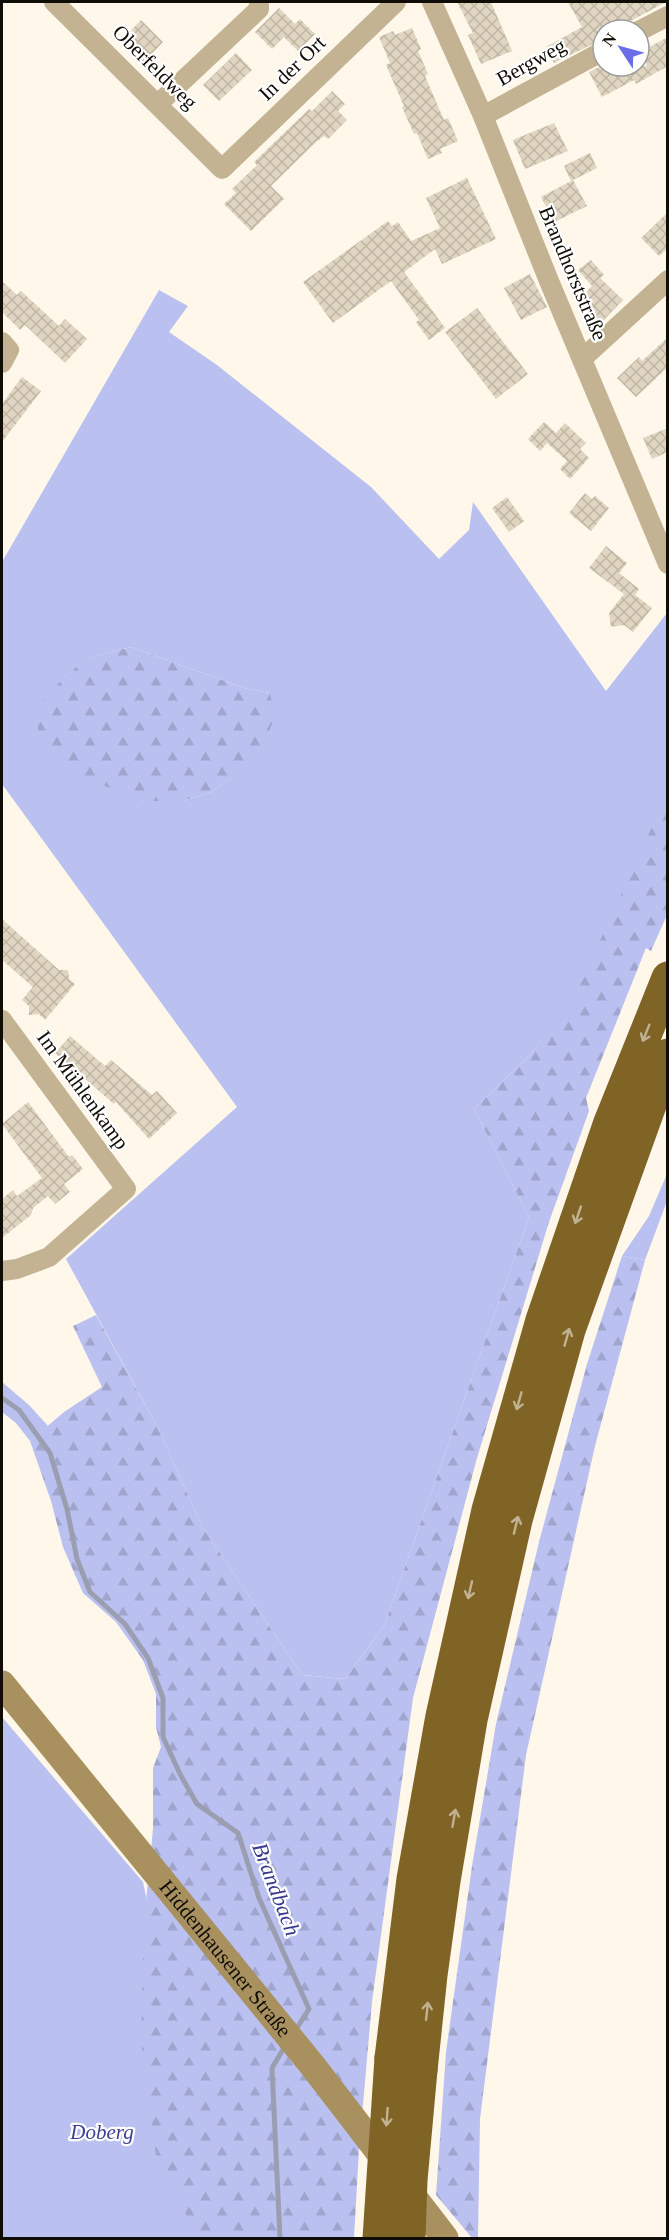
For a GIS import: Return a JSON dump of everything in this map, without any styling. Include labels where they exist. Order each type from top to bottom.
[{"type":"highway","points":[[379,2238],[391,2058],[417,1856],[442,1716],[488,1510],[546,1309],[609,1125],[668,978]]},
{"type":"highway","points":[[409,2238],[411,2180],[421,2070],[444,1881],[471,1720],[516,1520],[569,1330],[668,1055]]},
{"type":"street","name":"Oberfeldweg","points":[[54,2],[222,168]]},
{"type":"street","points":[[158,104],[259,9],[259,2]]},
{"type":"street","name":"In der Ort","points":[[222,168],[396,2]]},
{"type":"street","name":"Brandhorststraße","points":[[432,2],[483,116],[549,281],[668,564]]},
{"type":"street","points":[[651,25],[668,16]]},
{"type":"street","name":"Bergweg","points":[[483,116],[591,58]]},
{"type":"street","points":[[582,359],[668,280]]},
{"type":"street","points":[[2,342],[9,350],[2,363]]},
{"type":"street","name":"Im Mühlenkamp","points":[[2,1020],[126,1189],[49,1257],[17,1269],[2,1271]]},
{"type":"street","name":"Hiddenhausener Straße","points":[[2,1684],[312,2065],[445,2238]]},
{"type":"green space","points":[[159,290],[188,306],[169,332],[217,365],[371,487],[439,559],[469,530],[473,502],[606,691],[667,613],[667,798],[571,1005],[528,1057],[474,1109],[529,1217],[384,1626],[345,1679],[302,1675],[202,1526],[158,1428],[66,1259],[237,1107],[2,784],[2,562]],"holes":[[[131,647],[244,688],[270,693],[229,779],[211,792],[183,801],[143,801],[63,678],[88,658]]]},
{"type":"green space","points":[[131,647],[244,688],[270,693],[275,717],[263,745],[229,779],[211,792],[183,801],[144,801],[71,773],[41,748],[35,711],[63,678],[87,658]]},
{"type":"green space","points":[[667,794],[667,915],[651,951],[646,948],[586,1098],[589,1111],[549,1222],[477,1458],[413,1698],[372,2002],[354,2238],[198,2238],[156,2156],[141,2041],[144,1922],[153,1829],[153,1768],[161,1747],[156,1727],[156,1694],[143,1660],[116,1622],[83,1593],[63,1547],[51,1501],[30,1441],[64,1412],[102,1387],[73,1326],[96,1315],[158,1428],[202,1526],[302,1675],[345,1679],[384,1626],[529,1217],[474,1109],[528,1057],[571,1004]]},
{"type":"green space","points":[[667,1174],[667,1201],[645,1260],[622,1256],[649,1216]]},
{"type":"green space","points":[[622,1256],[645,1260],[595,1446],[526,1755],[480,2119],[478,2238],[472,2238],[436,2195],[446,2052],[472,1866],[496,1724],[539,1542],[587,1364]]},
{"type":"green space","points":[[2,1382],[29,1405],[48,1426],[30,1441],[16,1423],[2,1412]]},
{"type":"green space","name":"Doberg","points":[[2,1717],[143,1882],[217,2238],[2,2238]]},
{"type":"building","points":[[457,2],[491,2],[512,51],[481,64],[468,35],[473,33]]},
{"type":"building","points":[[568,2],[666,2],[636,18],[591,18],[591,45],[554,63],[546,47],[582,27]]},
{"type":"building","points":[[279,8],[295,24],[300,19],[315,34],[298,51],[284,37],[272,49],[255,32]]},
{"type":"building","points":[[141,20],[163,42],[143,63],[121,41]]},
{"type":"building","points":[[412,28],[421,49],[418,51],[428,74],[425,76],[444,120],[448,118],[458,141],[440,149],[442,153],[428,159],[402,107],[404,106],[386,65],[390,63],[379,37],[393,31],[395,35]]},
{"type":"building","points":[[668,37],[668,66],[651,76],[651,46]]},
{"type":"building","points":[[236,53],[252,70],[219,101],[203,85]]},
{"type":"building","points":[[592,78],[647,78],[636,84],[634,80],[602,97]]},
{"type":"building","points":[[332,91],[345,104],[338,111],[347,120],[328,139],[324,136],[316,142],[271,186],[284,199],[251,231],[224,204],[236,193],[232,189],[257,165],[254,162],[309,109],[312,111]]},
{"type":"building","points":[[554,123],[568,151],[525,169],[513,140]]},
{"type":"building","points":[[590,153],[597,168],[571,181],[564,166]]},
{"type":"building","points":[[467,178],[496,239],[442,264],[435,249],[404,272],[445,328],[429,340],[416,322],[419,320],[391,281],[333,323],[303,282],[388,221],[392,226],[398,222],[411,241],[440,228],[426,198]]},
{"type":"building","points":[[573,180],[587,206],[554,222],[541,197]]},
{"type":"building","points":[[668,212],[668,248],[659,256],[641,238]]},
{"type":"building","points":[[591,260],[604,275],[600,278],[623,300],[601,323],[578,300],[592,286],[578,270]]},
{"type":"building","points":[[530,274],[547,307],[521,320],[504,288]]},
{"type":"building","points":[[2,281],[17,295],[21,291],[59,326],[65,319],[87,339],[65,363],[25,325],[20,330],[2,312]]},
{"type":"building","points":[[477,308],[528,374],[496,399],[445,332]]},
{"type":"building","points":[[668,337],[668,367],[636,397],[617,378],[639,357],[642,361]]},
{"type":"building","points":[[22,377],[41,391],[2,442],[2,404]]},
{"type":"building","points":[[544,422],[556,433],[565,423],[586,443],[580,449],[589,458],[570,479],[560,469],[567,461],[547,443],[540,451],[528,439]]},
{"type":"building","points":[[668,428],[668,452],[652,459],[643,438]]},
{"type":"building","points":[[585,493],[592,499],[595,496],[609,508],[591,531],[569,513]]},
{"type":"building","points":[[507,497],[524,521],[509,532],[492,508]]},
{"type":"building","points":[[606,546],[627,563],[619,573],[639,589],[635,595],[652,608],[633,632],[624,625],[611,627],[609,613],[624,594],[589,568]]},
{"type":"building","points":[[2,919],[59,970],[68,970],[69,979],[75,984],[45,1020],[39,1014],[29,1015],[29,1006],[22,1000],[33,987],[2,960]]},
{"type":"building","points":[[70,1036],[105,1066],[111,1060],[152,1095],[157,1091],[177,1113],[149,1139],[116,1102],[114,1104],[55,1053]]},
{"type":"building","points":[[28,1102],[69,1157],[72,1155],[83,1169],[64,1184],[70,1192],[55,1204],[48,1196],[33,1208],[31,1215],[2,1238],[2,1199],[13,1190],[17,1196],[42,1178],[2,1124]]},
{"type":"waterway","name":"Brandbach","points":[[2,1398],[19,1410],[50,1453],[67,1509],[77,1559],[90,1592],[125,1624],[148,1658],[163,1698],[163,1737],[180,1774],[197,1804],[238,1833],[259,1898],[309,2009],[295,2031]]},
{"type":"waterway","name":"Brandbach","points":[[280,2238],[272,2068],[285,2046]]}]
